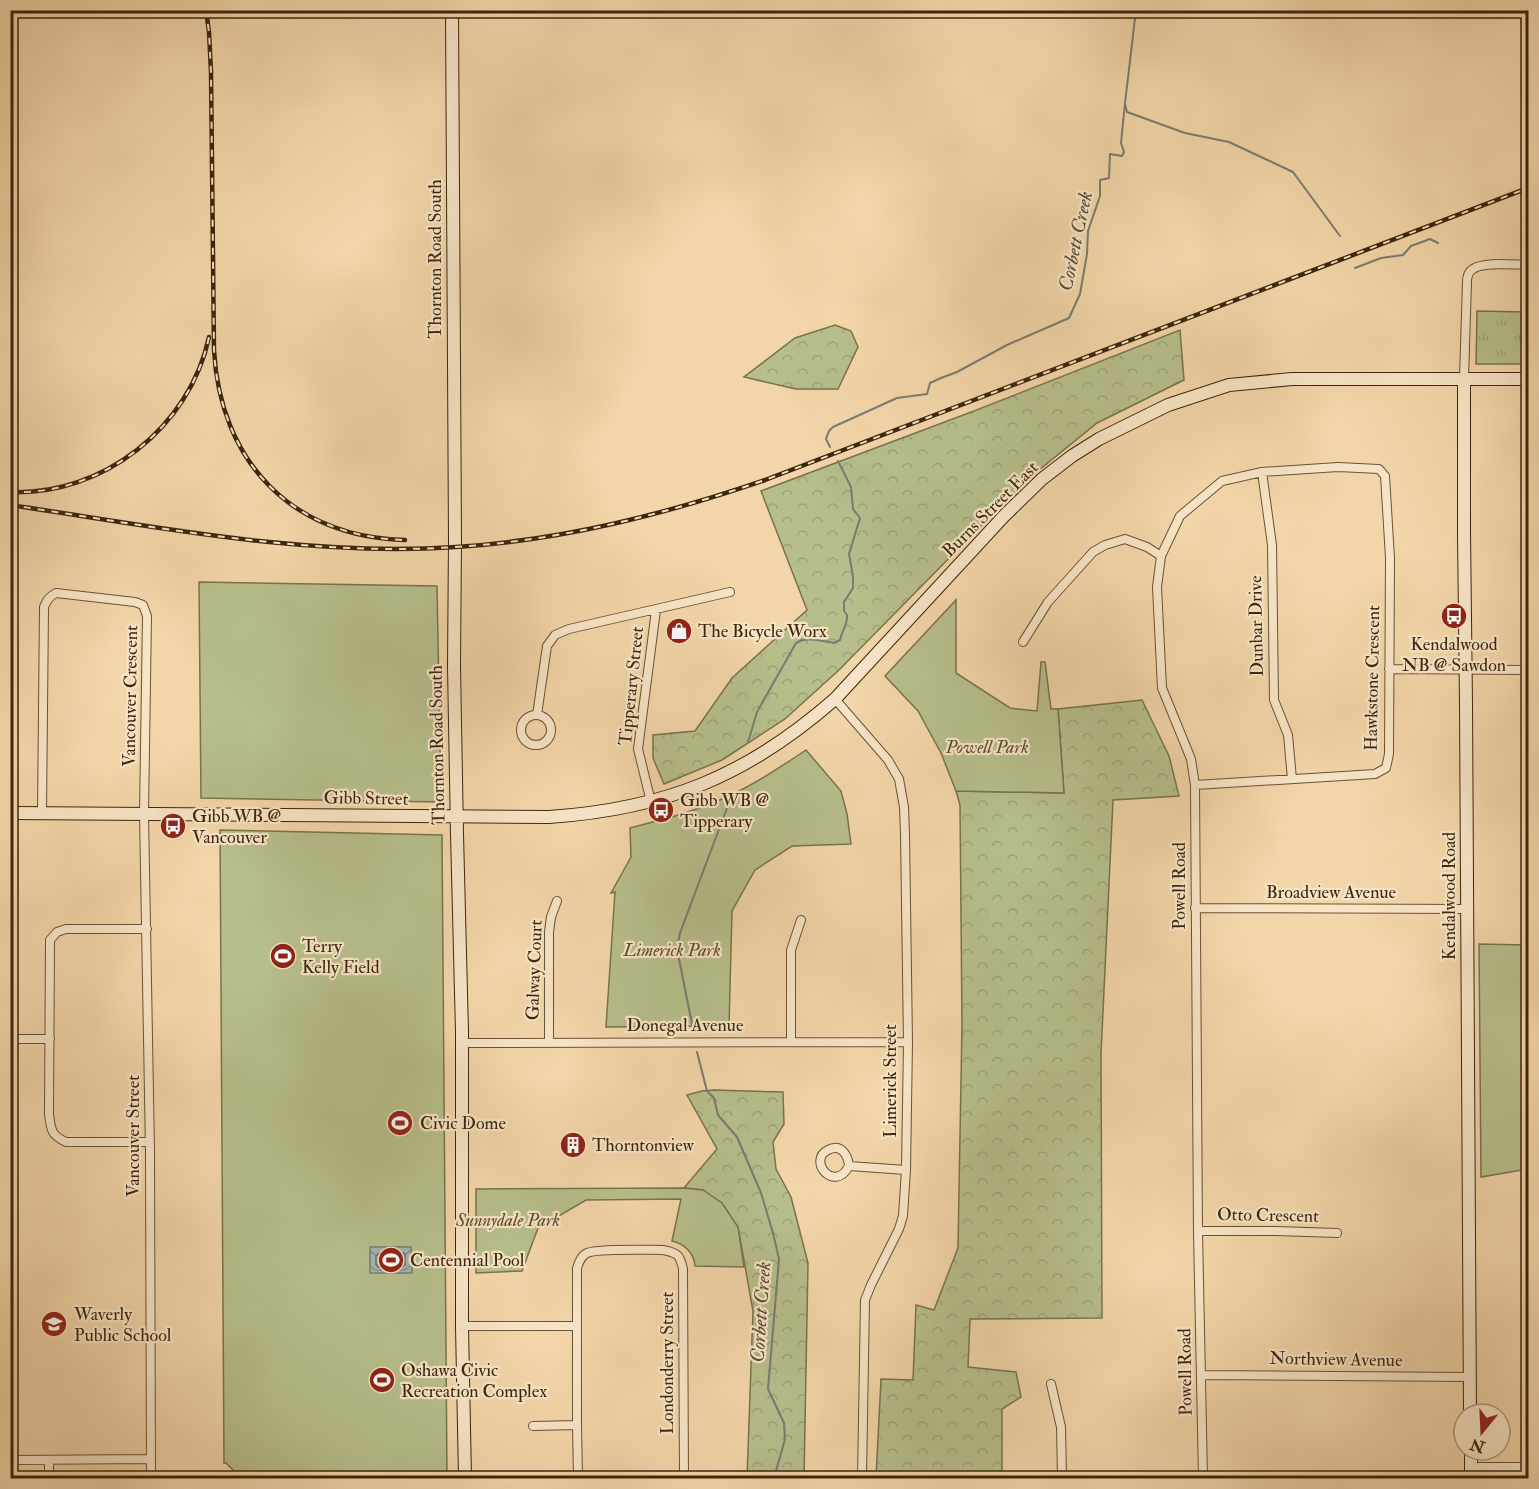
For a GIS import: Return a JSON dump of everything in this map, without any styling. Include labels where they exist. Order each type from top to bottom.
[{"type":"street","name":"Thornton Road South","points":[[452,10],[454,666],[462,1043],[462,1326],[465,1479]]},
{"type":"street","points":[[1464,378],[1469,273],[1474,268],[1487,265],[1528,265]]},
{"type":"street","name":"Kendalwood Road","points":[[1464,378],[1470,1402]]},
{"type":"street","name":"Burns Street East","points":[[835,699],[1018,501],[1042,479],[1071,456],[1099,439],[1168,405],[1229,385],[1293,379],[1528,379]]},
{"type":"street","name":"Powell Road","points":[[1203,1479],[1198,1231],[1195,785],[1191,759],[1162,688],[1157,587],[1161,556],[1180,516],[1222,482],[1262,471],[1338,467],[1378,469]]},
{"type":"street","name":"Hawkstone Crescent","points":[[1195,785],[1375,774],[1386,768],[1389,754],[1390,558],[1385,476],[1378,469]]},
{"type":"street","name":"Dunbar Drive","points":[[1262,471],[1272,544],[1274,700],[1287,735],[1292,778]]},
{"type":"street","points":[[1023,642],[1048,602],[1093,552],[1105,545],[1125,539],[1147,547],[1161,556]]},
{"type":"street","points":[[537,715],[547,646],[555,635],[569,629],[730,592]]},
{"type":"street","name":"Vancouver Crescent","points":[[42,813],[44,607],[49,597],[56,593],[135,602],[143,605],[146,610],[144,814]]},
{"type":"street","name":"Tipperary Street","points":[[651,801],[638,749],[656,610]]},
{"type":"street","points":[[1389,669],[1528,670]]},
{"type":"street","name":"Gibb Street","points":[[10,813],[571,816],[651,801],[712,780],[756,758],[799,729],[835,699]]},
{"type":"street","name":"Limerick Street","points":[[835,699],[888,760],[898,779],[904,807],[908,1042],[906,1170],[903,1216],[899,1229],[865,1300],[862,1479]]},
{"type":"street","name":"Vancouver Street","points":[[144,814],[151,1479]]},
{"type":"street","name":"Galway Court","points":[[549,1042],[549,932],[551,917],[557,901]]},
{"type":"street","name":"Broadview Avenue","points":[[1196,908],[1467,909]]},
{"type":"street","points":[[791,1041],[791,950],[801,920]]},
{"type":"street","points":[[147,928],[66,929],[57,932],[50,940],[49,1114],[51,1129],[57,1137],[66,1142],[149,1142]]},
{"type":"street","points":[[10,1039],[50,1039]]},
{"type":"street","name":"Donegal Avenue","points":[[462,1043],[908,1042]]},
{"type":"street","points":[[849,1166],[906,1170]]},
{"type":"street","name":"Otto Crescent","points":[[1198,1231],[1337,1233]]},
{"type":"street","name":"Londonderry Street","points":[[576,1326],[577,1268],[580,1258],[588,1252],[663,1251],[679,1256],[683,1269],[684,1479]]},
{"type":"street","points":[[462,1326],[576,1326],[578,1479]]},
{"type":"street","name":"Northview Avenue","points":[[1201,1375],[1470,1377]]},
{"type":"street","points":[[1051,1384],[1061,1427],[1062,1479]]},
{"type":"street","points":[[533,1426],[577,1425]]},
{"type":"street","points":[[10,1460],[151,1459]]},
{"type":"street","points":[[49,1460],[49,1479]]},
{"type":"street","points":[[1471,1473],[1528,1467]]},
{"type":"green space","points":[[1477,311],[1528,312],[1528,364],[1476,364]]},
{"type":"green space","points":[[835,325],[851,331],[858,347],[838,389],[796,389],[744,377],[795,338]]},
{"type":"green space","points":[[1180,330],[1184,380],[1097,423],[1023,483],[839,670],[785,719],[722,760],[664,784],[653,758],[653,735],[695,731],[732,678],[807,610],[761,491]]},
{"type":"green space","points":[[199,582],[437,586],[441,802],[201,798]]},
{"type":"green space","name":"Powell Park","points":[[956,600],[956,673],[1010,708],[1037,711],[1041,662],[1045,662],[1051,709],[1058,709],[1064,793],[956,791],[941,753],[918,711],[885,676]]},
{"type":"green space","points":[[1142,700],[1169,756],[1179,796],[1113,800],[1101,1054],[1102,1318],[970,1319],[968,1367],[1016,1372],[1021,1397],[1002,1409],[1002,1478],[876,1478],[881,1379],[913,1380],[916,1305],[934,1310],[958,1248],[962,1024],[960,805],[956,791],[1064,793],[1058,709]]},
{"type":"green space","name":"Limerick Park","points":[[806,750],[841,791],[851,844],[792,846],[755,870],[732,911],[729,1026],[606,1027],[615,892],[611,893],[631,857],[630,828],[688,812],[722,799],[755,783]]},
{"type":"green space","name":"Oshawa Civic Recreation Complex","points":[[220,830],[442,835],[447,1477],[357,1478],[316,1472],[235,1472],[224,1463]]},
{"type":"green space","points":[[1479,944],[1528,945],[1528,1169],[1481,1177]]},
{"type":"green space","points":[[714,1090],[783,1092],[784,1124],[773,1142],[776,1169],[791,1197],[808,1263],[804,1478],[747,1478],[753,1311],[738,1227],[703,1190],[684,1188],[717,1149],[687,1095]]},
{"type":"green space","name":"Sunnydale Park","points":[[684,1188],[703,1190],[722,1203],[738,1227],[744,1267],[695,1266],[688,1250],[672,1241],[681,1199],[586,1200],[538,1228],[522,1271],[476,1273],[476,1189]]},
{"type":"water","name":"Centennial Pool","points":[[370,1247],[411,1247],[412,1273],[370,1273]]},
{"type":"waterway","name":"Corbett Creek","points":[[830,447],[826,439],[833,427],[897,398],[927,394],[930,383],[957,372],[1007,345],[1069,318],[1080,294],[1087,254],[1088,231],[1100,196],[1100,180],[1109,178],[1110,154],[1122,156],[1124,152],[1121,143],[1136,10]]},
{"type":"waterway","points":[[1125,104],[1127,112],[1185,133],[1229,142],[1293,172],[1340,236]]},
{"type":"waterway","points":[[1355,268],[1381,258],[1403,255],[1411,246],[1430,239],[1438,243]]},
{"type":"waterway","name":"Corbett Creek","points":[[748,742],[757,712],[796,643],[809,639],[834,643],[840,640],[846,625],[847,615],[844,611],[844,602],[853,588],[849,554],[860,518],[853,509],[851,487],[838,461]]},
{"type":"waterway","name":"Corbett Creek","points":[[693,1029],[677,949],[680,933],[730,800]]},
{"type":"waterway","name":"Corbett Creek","points":[[697,1052],[707,1091],[714,1098],[718,1115],[737,1137],[761,1193],[779,1259],[768,1389],[784,1423],[785,1439],[774,1478]]},
{"type":"railway","points":[[206,10],[211,72],[214,350],[219,390],[230,426],[247,458],[269,485],[296,508],[328,525],[364,536],[405,540]]},
{"type":"railway","points":[[10,505],[177,531],[344,548],[456,547],[496,544],[574,532],[651,515],[765,480],[1528,188]]},
{"type":"railway","points":[[10,492],[44,490],[78,482],[109,468],[137,450],[162,427],[183,400],[199,370],[209,337]]},
{"type":"place","name":"Kendalwood NB @ Sawdon","points":[[1454,616]]},
{"type":"place","name":"The Bicycle Worx","points":[[679,631]]},
{"type":"place","name":"Gibb WB @ Tipperary","points":[[661,810]]},
{"type":"place","name":"Gibb WB @ Vancouver","points":[[173,826]]},
{"type":"place","name":"Terry Kelly Field","points":[[283,956]]},
{"type":"place","name":"Civic Dome","points":[[400,1123]]},
{"type":"place","name":"Thorntonview","points":[[573,1145]]},
{"type":"place","name":"Centennial Pool","points":[[391,1260]]},
{"type":"place","name":"Waverly Public School","points":[[54,1324]]},
{"type":"place","name":"Oshawa Civic Recreation Complex","points":[[382,1380]]}]
